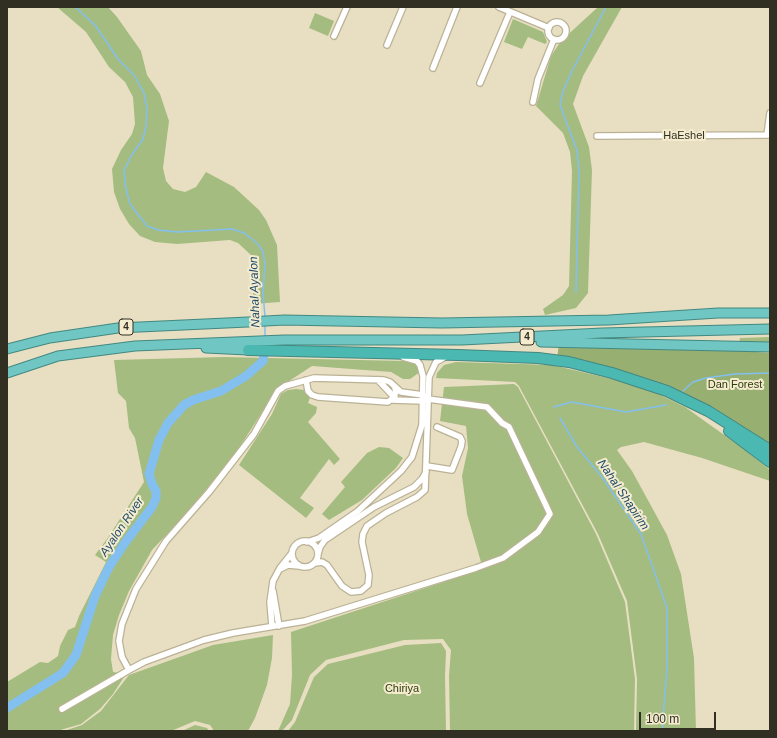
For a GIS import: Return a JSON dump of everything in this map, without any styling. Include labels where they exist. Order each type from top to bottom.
[{"type":"highway","name":"4","points":[[7,349],[50,338],[118,328],[284,320],[442,323],[609,320],[718,313],[770,313]]},
{"type":"highway","name":"4","points":[[7,373],[58,356],[135,346],[248,345],[284,340],[462,340],[602,333],[770,328]]},
{"type":"highway","points":[[462,340],[770,347]]},
{"type":"highway","points":[[248,345],[284,351],[538,358],[569,362],[612,373],[667,391],[708,411],[770,450]]},
{"type":"highway","points":[[667,391],[727,430],[770,462]]},
{"type":"street","points":[[334,36],[347,7]]},
{"type":"street","points":[[387,45],[402,7]]},
{"type":"street","points":[[434,68],[457,7]]},
{"type":"street","points":[[499,7],[549,28]]},
{"type":"street","points":[[480,83],[510,12]]},
{"type":"street","points":[[556,22],[562,23],[566,27],[564,36],[559,40],[554,39],[549,35],[549,28],[550,24],[556,22]]},
{"type":"street","points":[[533,102],[538,79],[554,39]]},
{"type":"street","points":[[769,135],[770,113]]},
{"type":"street","name":"HaEshel","points":[[597,136],[769,135]]},
{"type":"street","points":[[275,575],[283,567],[293,565],[308,567],[315,563],[322,562],[328,565],[346,590],[356,592],[365,588],[370,579],[363,551],[363,534],[368,526],[375,520],[422,494],[426,490],[427,467],[423,371],[417,361],[381,353]]},
{"type":"street","points":[[272,626],[270,602],[275,575],[297,544],[319,538],[358,511],[402,471],[412,457],[417,444],[422,425],[429,377],[433,366],[440,359],[458,355]]},
{"type":"street","points":[[62,709],[144,662],[204,640],[233,633],[305,621],[503,558],[524,544],[538,532],[550,517],[549,509],[509,427],[502,423],[487,407],[425,398],[401,392],[390,382],[378,380],[320,378],[285,386],[278,391],[246,445],[166,541],[136,589],[122,624],[119,640],[120,649],[129,670]]},
{"type":"street","points":[[306,380],[308,391],[312,395],[318,397],[382,402],[395,399],[425,398]]},
{"type":"street","points":[[378,380],[395,399]]},
{"type":"street","points":[[395,388],[395,399]]},
{"type":"street","points":[[427,467],[452,470],[461,446],[462,441],[460,437],[437,427]]},
{"type":"street","points":[[315,563],[320,547],[325,540],[380,503],[414,487],[422,479],[427,467]]},
{"type":"street","points":[[308,542],[315,546],[318,554]]},
{"type":"street","points":[[292,552],[293,560],[301,567]]},
{"type":"street","points":[[273,581],[279,626]]},
{"type":"green space","points":[[57,7],[108,7],[117,17],[141,51],[147,75],[160,94],[169,121],[163,168],[166,181],[173,189],[185,192],[196,187],[206,172],[234,187],[259,210],[266,220],[277,245],[280,302],[253,304],[252,256],[238,243],[230,240],[177,244],[155,242],[140,236],[129,224],[120,209],[114,192],[112,169],[121,150],[132,134],[135,124],[133,97],[125,82],[109,67],[86,32]]},
{"type":"green space","points":[[598,7],[622,7],[583,76],[573,104],[589,147],[592,170],[588,293],[576,308],[545,315],[543,309],[563,295],[569,286],[572,171],[570,152],[563,133],[536,106],[551,56],[561,41]]},
{"type":"green space","points":[[315,13],[334,21],[328,36],[309,28]]},
{"type":"green space","points":[[513,19],[543,32],[547,42],[545,44],[528,37],[522,49],[504,42]]},
{"type":"green space","points":[[770,337],[770,343],[739,343],[740,338]]},
{"type":"green space","name":"Dan Forest","points":[[559,345],[699,348],[770,353],[770,447],[705,406],[557,358]]},
{"type":"green space","points":[[224,357],[404,361],[417,364],[420,372],[410,379],[403,379],[391,372],[312,366],[277,389],[235,454],[186,514],[152,550],[129,591],[113,635],[111,659],[113,672],[126,674],[113,694],[100,709],[81,724],[57,731],[7,731],[7,682],[40,662],[48,663],[58,656],[60,646],[68,630],[75,627],[106,562],[95,555],[144,482],[135,438],[129,428],[126,401],[118,393],[114,360]]},
{"type":"green space","points":[[456,362],[552,365],[642,386],[685,407],[741,447],[770,470],[770,481],[702,458],[644,442],[621,447],[617,450],[632,471],[667,535],[681,574],[694,658],[696,731],[636,731],[637,679],[627,601],[598,534],[519,386],[515,382],[436,378],[437,373],[444,365]]},
{"type":"green space","points":[[514,384],[518,387],[596,534],[625,602],[635,679],[634,731],[450,731],[449,676],[451,650],[443,639],[404,640],[326,660],[310,675],[292,720],[282,731],[278,731],[290,704],[292,675],[291,632],[483,569],[467,514],[462,476],[468,448],[466,426],[440,421],[444,387]]},
{"type":"green space","points":[[288,390],[304,390],[310,398],[308,403],[317,407],[316,413],[308,422],[340,459],[334,465],[329,459],[300,498],[314,508],[306,518],[239,465],[272,414],[281,394]]},
{"type":"green space","points":[[379,447],[389,448],[403,458],[396,468],[362,500],[329,520],[322,514],[345,487],[341,482],[367,453]]},
{"type":"green space","points":[[273,635],[272,658],[267,685],[255,718],[248,731],[214,731],[210,725],[195,721],[171,731],[64,731],[82,725],[101,711],[129,675],[213,645]]},
{"type":"green space","name":"Chiriya","points":[[441,643],[446,651],[446,731],[288,731],[295,722],[314,677],[328,664],[405,645]]},
{"type":"green space","points":[[195,725],[207,728],[209,731],[182,731]]},
{"type":"waterway","name":"Nahal Ayalon","points":[[75,7],[95,25],[118,59],[134,75],[144,93],[147,109],[146,126],[143,139],[131,156],[124,171],[126,189],[130,204],[147,226],[158,230],[177,232],[232,229],[244,233],[258,244],[263,252],[265,264],[263,293],[265,317]]},
{"type":"waterway","name":"Nahal Shapirim","points":[[576,292],[579,171],[577,150],[560,105],[563,91],[572,71],[606,7]]},
{"type":"waterway","name":"Nahal Ayalon","points":[[265,325],[265,337]]},
{"type":"waterway","name":"Ayalon River","points":[[7,708],[63,673],[76,655],[95,596],[109,567],[124,544],[152,507],[156,498],[156,491],[149,474],[159,440],[168,423],[184,405],[193,400],[221,391],[246,376],[263,361],[264,354]]},
{"type":"waterway","points":[[683,391],[693,382],[706,378],[735,374],[770,373]]},
{"type":"waterway","points":[[554,407],[572,402],[626,412],[666,405]]},
{"type":"waterway","name":"Nahal Shapirim","points":[[560,418],[577,447],[602,477],[641,534],[667,608],[667,668],[662,731]]}]
